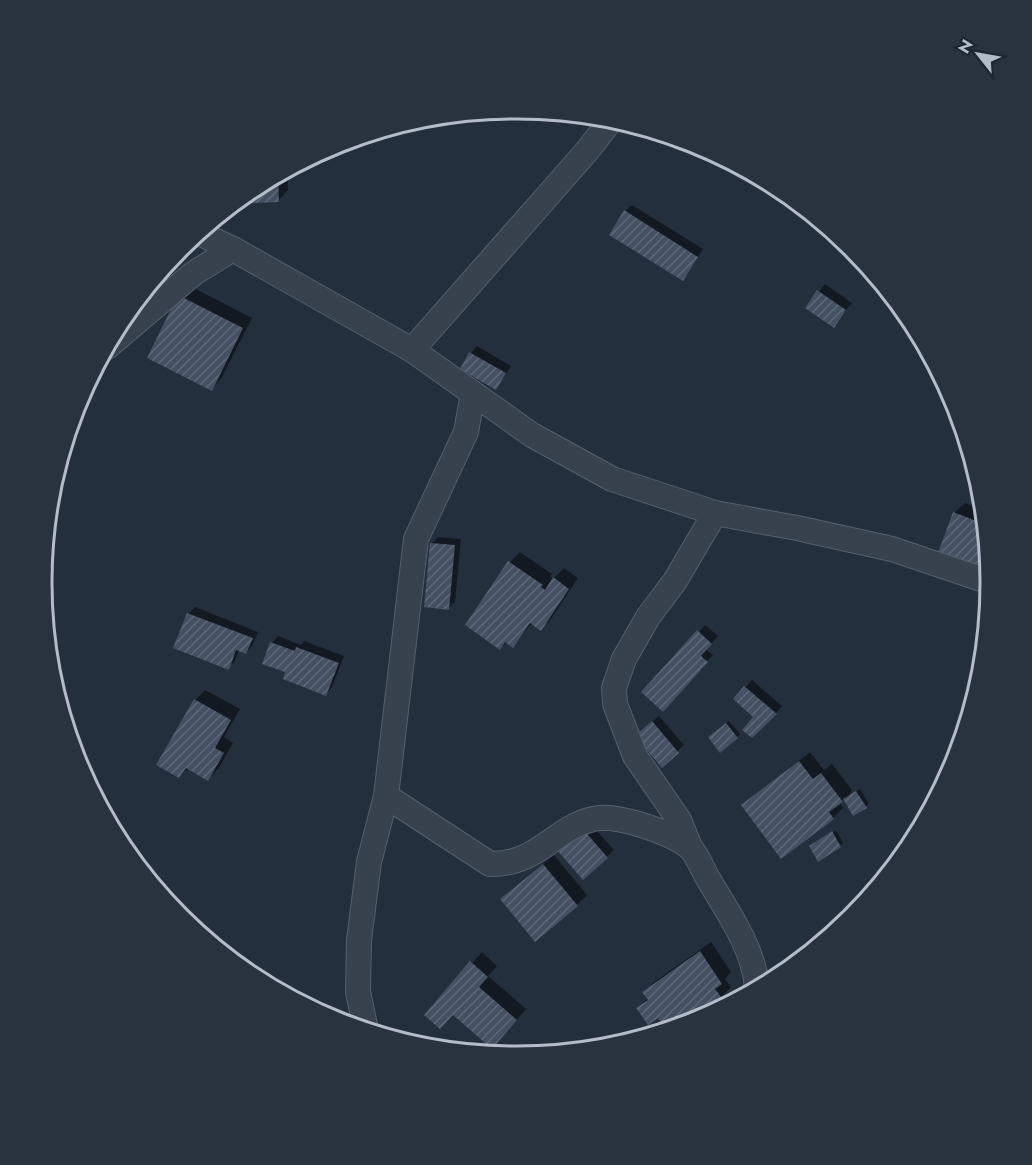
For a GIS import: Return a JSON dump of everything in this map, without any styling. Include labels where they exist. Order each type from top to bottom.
[{"type":"street","points":[[411,350],[605,128]]},
{"type":"street","points":[[207,237],[233,249],[411,350],[532,435],[612,479],[715,513],[892,549],[980,579]]},
{"type":"street","points":[[129,328],[194,273],[233,249]]},
{"type":"street","points":[[364,1020],[358,992],[359,940],[369,862],[386,796],[416,539],[466,432],[473,393]]},
{"type":"street","points":[[715,513],[675,581],[638,634],[624,659],[614,688],[615,704],[635,756],[679,820],[690,847],[740,934],[756,979]]},
{"type":"street","points":[[386,796],[490,864],[508,864],[536,853],[578,825],[594,818],[612,818],[664,833],[690,847]]},
{"type":"building","points":[[278,184],[279,202],[250,203]]},
{"type":"building","points":[[624,210],[698,257],[683,281],[609,235]]},
{"type":"building","points":[[817,290],[846,310],[834,328],[805,308]]},
{"type":"building","points":[[178,295],[243,328],[212,391],[147,358]]},
{"type":"building","points":[[469,352],[506,373],[496,390],[460,369]]},
{"type":"building","points":[[953,512],[976,521],[980,568],[938,553]]},
{"type":"building","points":[[430,543],[455,545],[449,610],[424,607]]},
{"type":"building","points":[[508,561],[543,585],[541,587],[545,590],[553,577],[569,589],[541,631],[530,623],[513,648],[505,642],[500,650],[465,625]]},
{"type":"building","points":[[187,613],[253,638],[246,654],[236,650],[229,670],[173,648]]},
{"type":"building","points":[[697,630],[712,644],[701,656],[708,662],[663,712],[641,692]]},
{"type":"building","points":[[270,642],[295,651],[296,647],[339,663],[326,696],[283,679],[285,672],[262,664]]},
{"type":"building","points":[[744,686],[777,714],[752,738],[742,730],[753,717],[733,699]]},
{"type":"building","points":[[194,699],[231,720],[215,748],[224,753],[208,781],[186,768],[179,778],[156,765]]},
{"type":"building","points":[[652,721],[679,753],[662,768],[635,736]]},
{"type":"building","points":[[726,723],[738,738],[720,753],[708,737]]},
{"type":"building","points":[[799,761],[813,779],[821,773],[843,802],[829,812],[834,819],[781,859],[741,805]]},
{"type":"building","points":[[856,791],[867,808],[853,816],[843,799]]},
{"type":"building","points":[[582,828],[608,858],[583,880],[557,850]]},
{"type":"building","points":[[832,831],[841,847],[818,862],[809,846]]},
{"type":"building","points":[[543,864],[578,906],[535,942],[500,899]]},
{"type":"building","points":[[700,951],[722,984],[715,989],[722,998],[665,1021],[661,1022],[658,1018],[648,1025],[636,1008],[648,1000],[642,992]]},
{"type":"building","points":[[470,961],[488,977],[479,987],[517,1020],[495,1045],[487,1045],[453,1015],[440,1029],[424,1015]]}]
